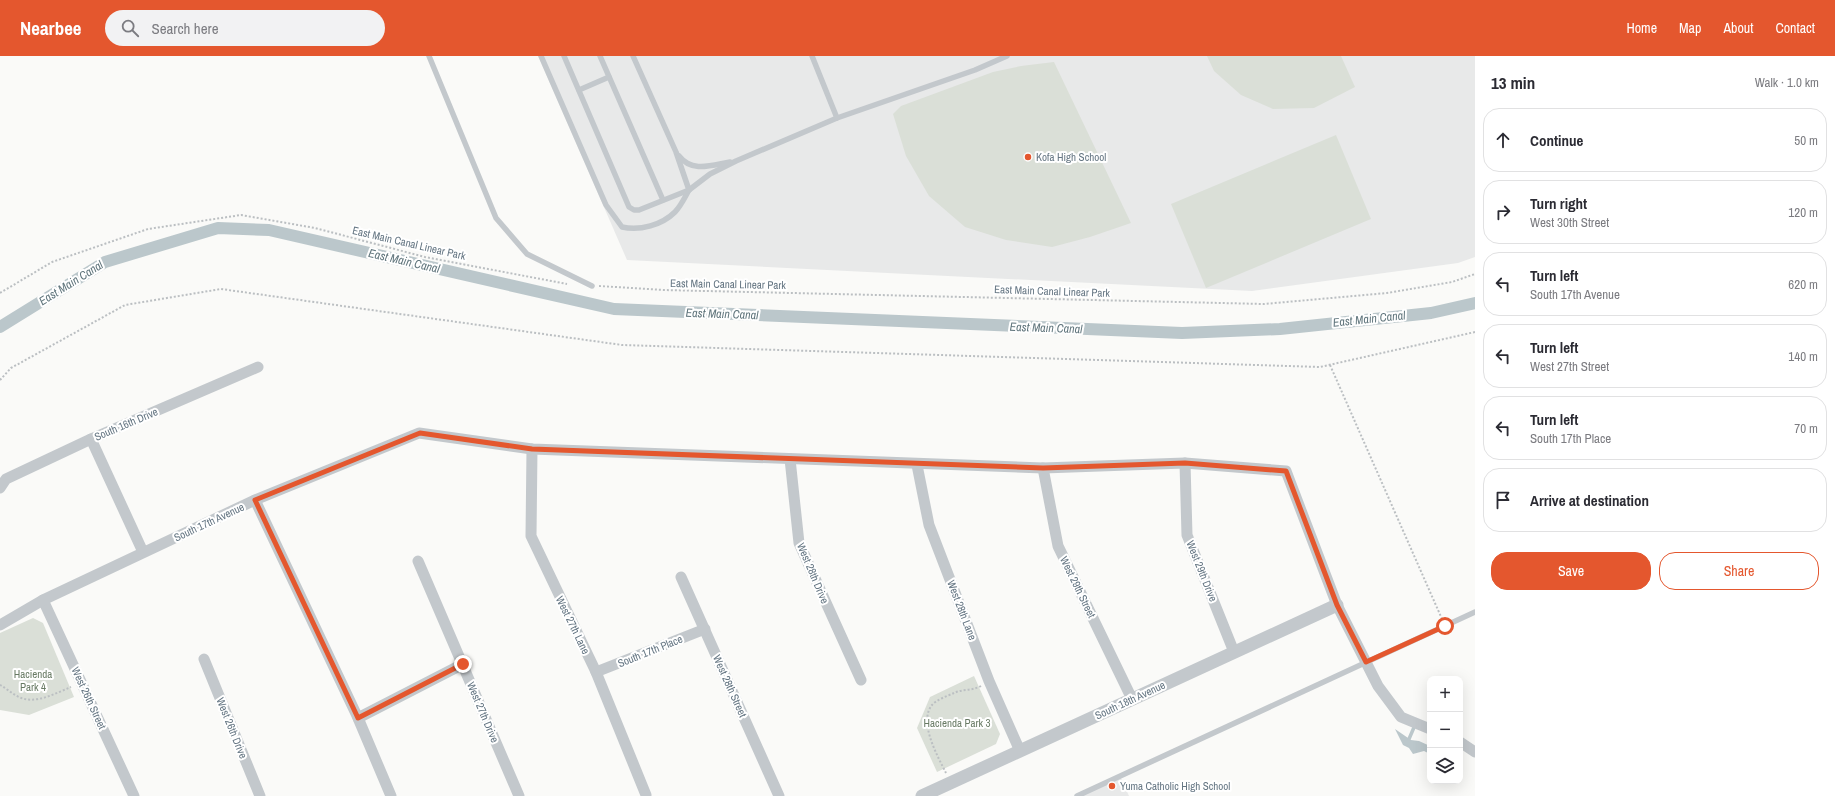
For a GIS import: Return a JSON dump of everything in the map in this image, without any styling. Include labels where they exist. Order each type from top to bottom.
[{"type":"street","name":"South 16th Drive","points":[[0,488],[6,479],[91,439],[258,367]]},
{"type":"street","name":"South 17th Avenue","points":[[0,625],[43,600],[255,500],[420,433],[532,449],[790,458],[917,465],[1043,468],[1185,463],[1286,471],[1337,605]]},
{"type":"street","points":[[91,439],[143,552]]},
{"type":"street","name":"West 27th Lane","points":[[532,449],[531,536],[596,672],[646,795]]},
{"type":"street","name":"West 28th Drive","points":[[790,458],[799,543],[861,680]]},
{"type":"street","name":"West 29th Drive","points":[[1185,463],[1187,535],[1234,652]]},
{"type":"street","name":"West 28th Lane","points":[[917,465],[929,525],[989,681],[1020,751]]},
{"type":"street","name":"West 29th Street","points":[[1043,468],[1058,546],[1132,699]]},
{"type":"street","points":[[255,500],[358,718],[392,796]]},
{"type":"street","name":"West 27th Drive","points":[[418,561],[519,796]]},
{"type":"street","name":"West 28th Street","points":[[681,577],[779,796]]},
{"type":"street","name":"West 26th Street","points":[[43,600],[134,796]]},
{"type":"street","points":[[1337,605],[1378,686],[1401,717],[1427,728]]},
{"type":"street","name":"South 18th Avenue","points":[[922,796],[1337,605]]},
{"type":"street","name":"South 17th Place","points":[[596,672],[705,629]]},
{"type":"street","name":"West 26th Drive","points":[[204,659],[260,796]]},
{"type":"street","points":[[358,718],[463,664]]},
{"type":"street","points":[[1463,744],[1475,752]]},
{"type":"lane","points":[[429,56],[496,218],[527,254],[592,286]]},
{"type":"lane","points":[[541,56],[606,205],[622,227],[632,229],[647,227],[666,219],[679,207],[689,190],[676,152],[633,56]]},
{"type":"lane","points":[[564,56],[629,207],[634,210],[640,210],[689,190],[710,174],[736,160],[837,118],[975,70],[1007,56]]},
{"type":"lane","points":[[600,56],[663,200]]},
{"type":"lane","points":[[812,56],[837,118]]},
{"type":"lane","points":[[579,90],[609,77]]},
{"type":"lane","points":[[676,152],[686,163],[700,167],[736,160]]},
{"type":"lane","points":[[1077,796],[1475,612]]},
{"type":"path","name":"East Main Canal Linear Park","points":[[0,292],[52,262],[148,229],[242,215],[315,228],[425,256],[571,284]]},
{"type":"path","name":"East Main Canal Linear Park","points":[[592,286],[663,290],[1264,304],[1386,293],[1452,282],[1475,274]]},
{"type":"path","points":[[0,380],[11,368],[125,305],[221,288],[622,345],[1320,367],[1475,332]]},
{"type":"path","points":[[1329,365],[1445,626]]},
{"type":"path","points":[[951,783],[930,739],[929,709],[933,704],[955,692],[976,688],[989,681]]},
{"type":"path","points":[[0,685],[18,697],[30,700],[48,696],[82,682]]},
{"type":"shaded area","name":"Kofa High School","points":[[538,56],[1475,56],[1475,257],[1458,263],[1252,291],[627,260]]},
{"type":"shaded area","points":[[1395,729],[1411,740],[1419,741],[1427,745],[1427,752],[1424,751],[1413,754],[1409,748],[1403,745]]},
{"type":"shaded area","name":"Yuma Catholic High School","points":[[1120,776],[1129,796],[1077,796]]},
{"type":"green space","points":[[1207,56],[1341,56],[1355,87],[1314,108],[1273,109],[1241,95],[1214,71]]},
{"type":"green space","points":[[1054,62],[1131,223],[1090,237],[1052,247],[1006,240],[965,227],[929,196],[906,156],[893,114],[901,106],[993,72],[1021,66]]},
{"type":"green space","points":[[1336,135],[1371,219],[1206,288],[1171,204]]},
{"type":"green space","name":"Hacienda Park 4","points":[[33,618],[43,623],[74,697],[29,715],[0,710],[0,633]]},
{"type":"green space","name":"Hacienda Park 3","points":[[974,676],[1000,734],[996,744],[937,772],[917,728],[930,697]]},
{"type":"waterway","name":"East Main Canal","points":[[0,327],[105,262],[218,228],[269,230],[614,309],[1182,333],[1280,329],[1431,313],[1475,303]]},
{"type":"waterway","points":[[1409,739],[1415,725]]},
{"type":"place","name":"Kofa High School","points":[[1028,157]]},
{"type":"place","name":"Yuma Catholic High School","points":[[1112,786]]},
{"type":"route","points":[[463,664],[358,718],[255,500],[420,433],[532,449],[790,458],[917,465],[1043,468],[1185,463],[1286,471],[1337,605],[1366,662],[1445,626]]}]
